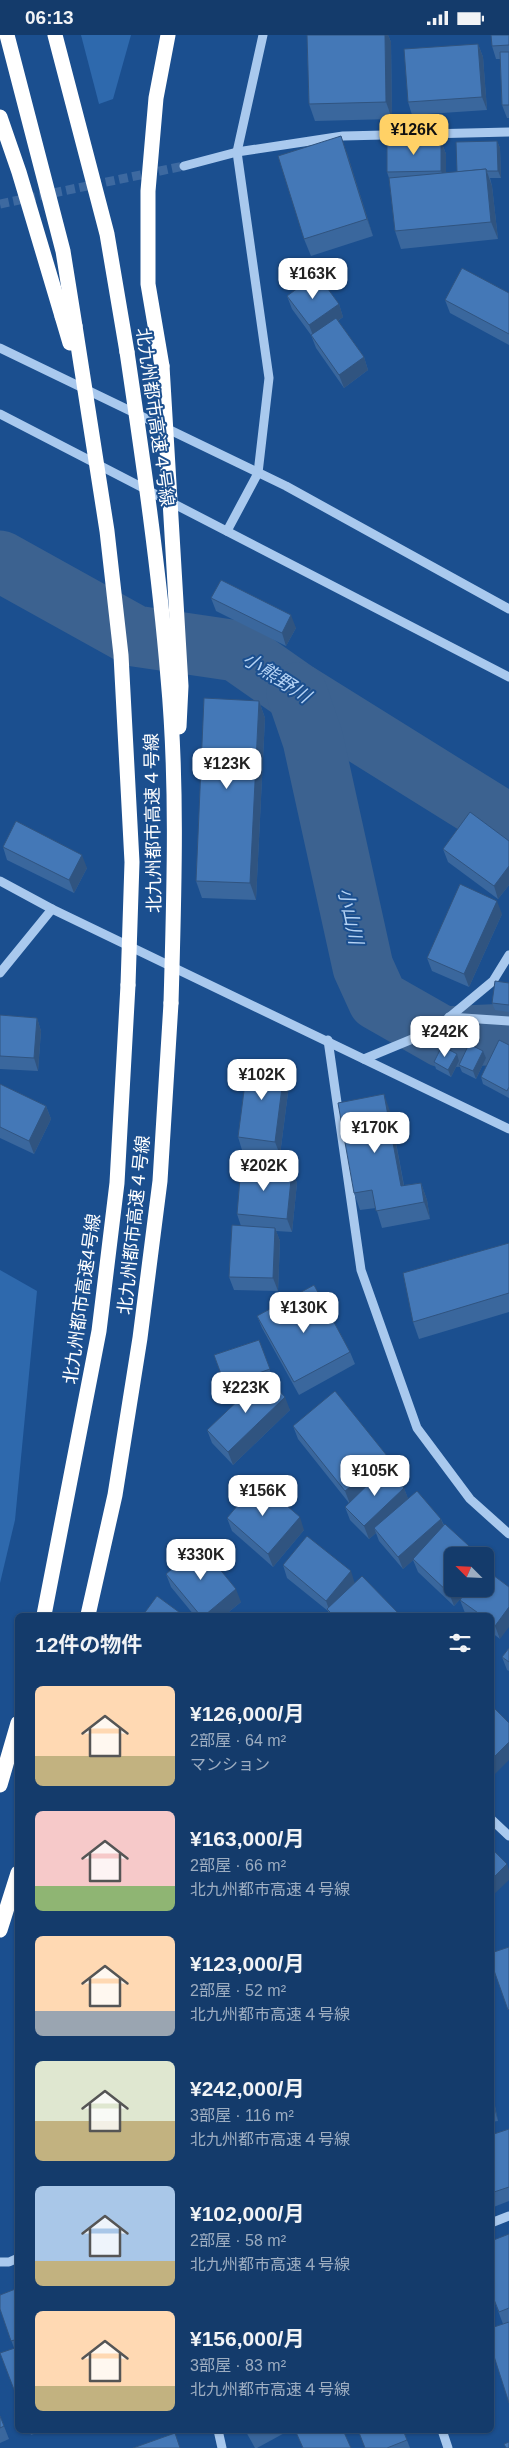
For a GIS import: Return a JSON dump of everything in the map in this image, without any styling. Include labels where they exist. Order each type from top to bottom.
[{"type":"highway","name":"北九州都市高速４号線","points":[[55,35],[107,234],[127,352],[150,506],[169,679],[175,815],[171,1003],[160,1181],[140,1338],[115,1495],[88,1613]]},
{"type":"highway","points":[[158,35],[151,91],[148,284],[162,367],[181,686],[175,815]]},
{"type":"highway","points":[[148,191],[156,98],[168,35]]},
{"type":"highway","name":"北九州都市高速４号線","points":[[10,42],[63,251],[107,531],[121,655],[132,861],[128,985]]},
{"type":"highway","points":[[0,117],[19,172],[62,316],[97,472]]},
{"type":"highway","name":"北九州都市高速4号線","points":[[44,1613],[99,1331],[117,1183],[128,985]]},
{"type":"highway","points":[[0,1785],[15,1733]]},
{"type":"highway","points":[[0,1930],[15,1882]]},
{"type":"street","points":[[227,531],[258,473],[269,378],[237,152],[263,35]]},
{"type":"street","points":[[184,166],[237,152],[343,136],[509,131]]},
{"type":"street","points":[[0,349],[286,486],[509,609]]},
{"type":"street","points":[[0,414],[509,677]]},
{"type":"street","points":[[0,881],[52,909],[328,1040],[509,1129]]},
{"type":"street","points":[[0,973],[52,909]]},
{"type":"street","points":[[364,1059],[434,1030],[493,981],[509,955]]},
{"type":"street","points":[[449,1017],[509,1021]]},
{"type":"street","points":[[328,1040],[362,1270],[417,1428],[470,1499],[509,1534]]},
{"type":"street","points":[[494,1822],[509,1836]]},
{"type":"street","points":[[494,2222],[509,2217]]},
{"type":"street","points":[[0,2262],[9,2262],[15,2259]]},
{"type":"street","points":[[219,2433],[222,2448]]},
{"type":"street","points":[[443,2433],[448,2448]]},
{"type":"shaded area","points":[[81,35],[131,35],[113,99],[99,104]]},
{"type":"shaded area","points":[[0,1270],[37,1291],[15,1520],[0,1583]]},
{"type":"building","points":[[307,35],[385,35],[386,102],[309,104]]},
{"type":"building","points":[[491,35],[509,35],[509,45],[492,46]]},
{"type":"building","points":[[478,44],[482,97],[408,102],[404,49]]},
{"type":"building","points":[[500,52],[509,52],[509,105],[502,105]]},
{"type":"building","points":[[341,136],[367,219],[304,239],[278,156]]},
{"type":"building","points":[[441,141],[441,171],[387,172],[387,142]]},
{"type":"building","points":[[497,141],[498,171],[487,171],[486,169],[457,172],[456,142]]},
{"type":"building","points":[[486,169],[491,222],[395,231],[389,178]]},
{"type":"building","points":[[462,268],[509,293],[509,334],[445,300]]},
{"type":"building","points":[[317,274],[339,304],[309,325],[287,296]]},
{"type":"building","points":[[336,318],[364,357],[339,375],[311,335]]},
{"type":"building","points":[[221,580],[291,615],[282,633],[211,598]]},
{"type":"building","points":[[204,698],[259,701],[250,883],[196,881]]},
{"type":"building","points":[[470,812],[509,841],[509,866],[494,886],[443,849]]},
{"type":"building","points":[[16,821],[82,855],[69,880],[3,847]]},
{"type":"building","points":[[460,884],[497,901],[464,974],[427,958]]},
{"type":"building","points":[[495,981],[509,983],[509,1005],[492,1003]]},
{"type":"building","points":[[0,1015],[37,1018],[34,1058],[0,1056]]},
{"type":"building","points":[[499,1040],[509,1045],[509,1087],[507,1091],[481,1077]]},
{"type":"building","points":[[469,1044],[483,1051],[473,1071],[459,1065]]},
{"type":"building","points":[[442,1046],[457,1054],[448,1070],[434,1062]]},
{"type":"building","points":[[248,1060],[285,1064],[275,1142],[238,1137]]},
{"type":"building","points":[[0,1084],[46,1106],[29,1141],[0,1127]]},
{"type":"building","points":[[384,1094],[401,1186],[421,1183],[424,1202],[376,1211],[372,1190],[354,1193],[338,1103]]},
{"type":"building","points":[[241,1167],[292,1170],[287,1219],[237,1214]]},
{"type":"building","points":[[232,1225],[275,1228],[273,1278],[229,1277]]},
{"type":"building","points":[[509,1243],[509,1293],[413,1322],[403,1273]]},
{"type":"building","points":[[314,1285],[350,1352],[294,1382],[257,1316]]},
{"type":"building","points":[[259,1340],[270,1369],[225,1385],[214,1355]]},
{"type":"building","points":[[265,1375],[285,1397],[228,1452],[207,1430]]},
{"type":"building","points":[[335,1391],[388,1457],[345,1491],[293,1426]]},
{"type":"building","points":[[385,1468],[404,1488],[364,1526],[345,1507]]},
{"type":"building","points":[[258,1481],[300,1517],[268,1554],[227,1518]]},
{"type":"building","points":[[417,1491],[441,1519],[398,1557],[374,1528]]},
{"type":"building","points":[[445,1524],[470,1547],[444,1547],[444,1588],[413,1559]]},
{"type":"building","points":[[307,1536],[351,1571],[326,1601],[283,1565]]},
{"type":"building","points":[[200,1545],[236,1589],[207,1613],[198,1613],[166,1574]]},
{"type":"building","points":[[362,1576],[398,1613],[331,1613],[327,1609]]},
{"type":"building","points":[[494,1576],[509,1587],[509,1607],[495,1626],[494,1613],[478,1613],[460,1600],[462,1597],[494,1597]]},
{"type":"building","points":[[157,1596],[180,1613],[144,1613]]},
{"type":"building","points":[[509,1648],[509,1662],[502,1657]]},
{"type":"building","points":[[494,1708],[509,1723],[509,1742],[494,1757]]},
{"type":"building","points":[[494,1851],[507,1864],[494,1877]]},
{"type":"building","points":[[509,1947],[508,2010],[494,1970],[494,1952]]},
{"type":"building","points":[[509,2129],[509,2187],[494,2192],[494,2134]]},
{"type":"building","points":[[509,2234],[509,2308],[499,2312],[494,2300],[494,2240]]},
{"type":"building","points":[[15,2289],[15,2340],[11,2341],[0,2309],[0,2295]]},
{"type":"building","points":[[509,2322],[509,2403],[494,2356],[494,2327]]},
{"type":"building","points":[[15,2348],[15,2392],[0,2353]]},
{"type":"building","points":[[0,2416],[4,2426],[0,2428]]},
{"type":"building","points":[[175,2433],[180,2448],[133,2448]]},
{"type":"building","points":[[296,2433],[344,2433],[351,2448],[303,2448]]},
{"type":"building","points":[[359,2433],[404,2433],[407,2440],[387,2448],[365,2448]]},
{"type":"building","points":[[509,2442],[509,2448],[506,2448],[504,2444]]},
{"type":"waterway","name":"小熊野川","points":[[0,561],[135,636],[237,651],[297,693],[509,825]]},
{"type":"waterway","name":"小山川","points":[[297,693],[313,740],[363,967],[378,1000],[443,1037],[509,1034]]},
{"type":"tunnel","points":[[0,204],[184,166]]}]
